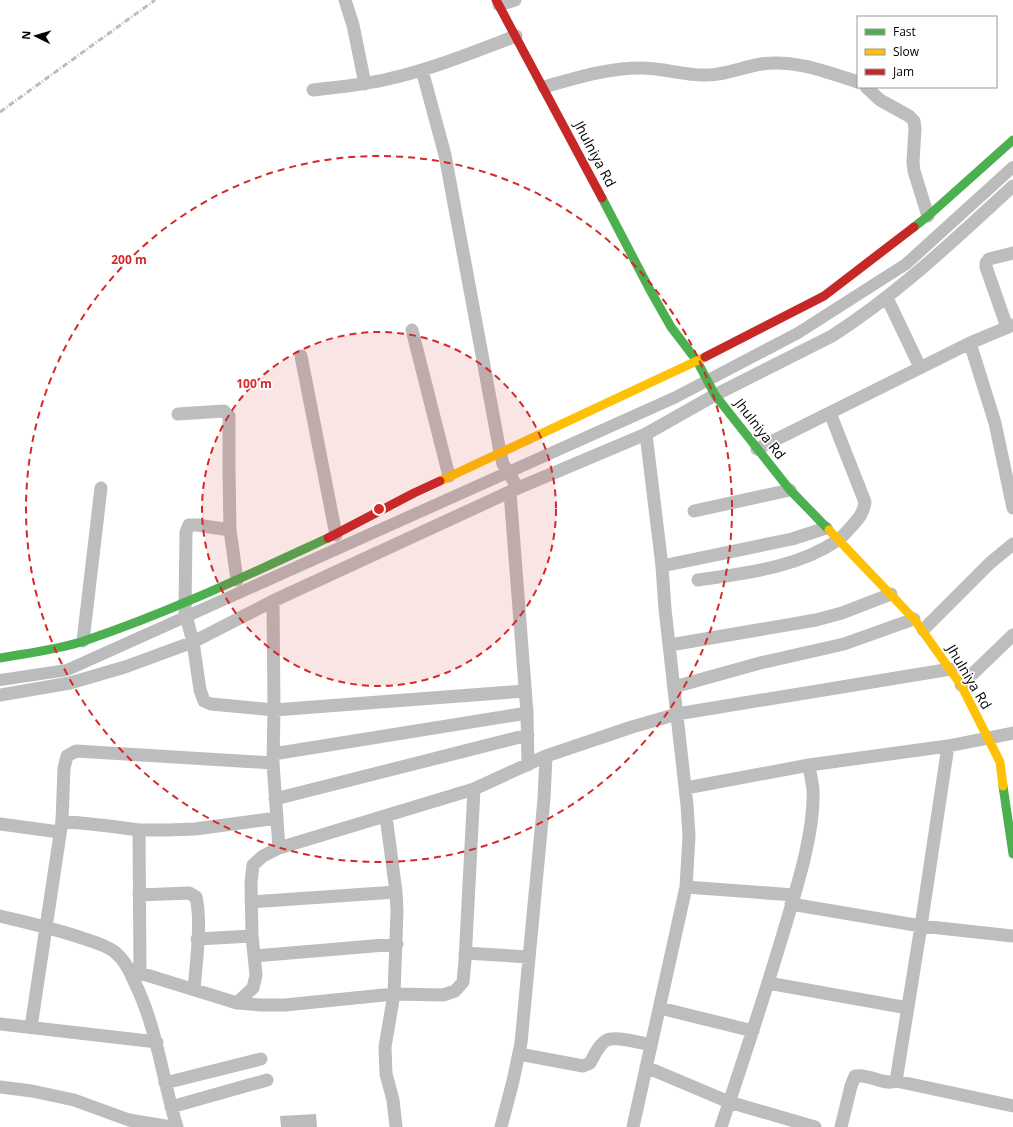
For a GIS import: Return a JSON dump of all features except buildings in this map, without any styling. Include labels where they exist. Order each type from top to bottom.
[{"type":"street","points":[[345,0],[365,84]]},
{"type":"street","points":[[498,3],[515,0]]},
{"type":"street","name":"Jhulniya Rd","points":[[498,3],[544,87],[650,290],[671,327],[697,361],[713,390],[790,490],[914,619],[961,685],[1000,762],[1013,854]]},
{"type":"street","points":[[312,90],[365,84],[388,79],[422,70],[516,36]]},
{"type":"street","points":[[544,87],[614,70],[658,68],[705,76],[726,73],[760,64],[774,63],[809,68],[857,82]]},
{"type":"street","points":[[422,70],[445,155],[502,458],[513,486],[524,692],[527,712],[528,765]]},
{"type":"street","points":[[867,88],[880,100],[909,116],[914,121],[914,170],[928,216]]},
{"type":"street","points":[[0,658],[49,650],[83,641],[185,607],[237,580],[336,535],[449,476],[502,458],[697,361],[824,296],[928,216],[1013,140]]},
{"type":"street","points":[[0,695],[70,683],[124,667],[273,601],[513,486],[646,434],[713,390],[832,336],[849,326],[887,298],[918,272],[1013,186]]},
{"type":"street","points":[[757,448],[920,367],[1010,326],[986,267],[986,263],[989,259],[1013,253]]},
{"type":"street","points":[[887,298],[920,367]]},
{"type":"street","points":[[412,330],[449,476]]},
{"type":"street","points":[[970,343],[995,423],[1013,508]]},
{"type":"street","points":[[301,356],[336,535]]},
{"type":"street","points":[[178,414],[224,411],[229,416],[228,470],[230,530],[237,580]]},
{"type":"street","points":[[698,580],[760,571],[782,565],[817,552],[839,540],[864,512],[865,502],[830,413]]},
{"type":"street","points":[[633,1127],[686,887],[689,836],[686,788],[646,434]]},
{"type":"street","points":[[83,641],[101,488]]},
{"type":"street","points":[[694,511],[790,490]]},
{"type":"street","points":[[230,530],[189,525],[186,532],[185,607],[192,638],[200,690],[204,701],[211,704],[274,710],[524,692]]},
{"type":"street","points":[[662,566],[792,539],[826,528]]},
{"type":"street","points":[[923,630],[990,563],[1013,544]]},
{"type":"street","points":[[670,644],[816,620],[842,613],[891,594]]},
{"type":"street","points":[[273,601],[273,758],[279,848]]},
{"type":"street","points":[[674,687],[760,663],[844,644],[914,619]]},
{"type":"street","points":[[961,685],[1013,635]]},
{"type":"street","points":[[237,1003],[253,988],[256,975],[252,936],[251,902],[253,865],[263,856],[279,848],[474,789],[546,756],[632,727],[677,714],[951,669]]},
{"type":"street","points":[[31,1027],[60,827],[64,768],[67,756],[76,751],[273,758],[527,712]]},
{"type":"street","points":[[686,788],[809,765],[948,746],[1013,733]]},
{"type":"street","points":[[275,799],[528,735]]},
{"type":"street","points":[[896,1081],[948,746]]},
{"type":"street","points":[[501,1127],[519,1054],[544,798],[546,756]]},
{"type":"street","points":[[1000,762],[1013,782]]},
{"type":"street","points":[[721,1127],[768,983],[800,872],[811,825],[813,788],[809,765]]},
{"type":"street","points":[[0,916],[46,927],[97,943],[116,953],[134,971],[237,1003],[285,1005],[394,994],[443,995],[456,992],[463,982],[474,789]]},
{"type":"street","points":[[386,816],[396,892],[397,944],[394,994],[385,1047],[386,1074],[393,1100],[396,1127]]},
{"type":"street","points":[[0,824],[60,827],[109,826],[139,830],[195,829],[277,818]]},
{"type":"street","points":[[139,830],[139,895],[134,971],[157,1042],[171,1107],[177,1127]]},
{"type":"street","points":[[686,887],[792,900],[921,926],[1013,936]]},
{"type":"street","points":[[251,902],[396,892]]},
{"type":"street","points":[[139,895],[189,893],[196,897],[198,906],[194,990]]},
{"type":"street","points":[[197,939],[252,936]]},
{"type":"street","points":[[254,956],[397,944]]},
{"type":"street","points":[[465,953],[529,957]]},
{"type":"street","points":[[768,983],[908,1008]]},
{"type":"street","points":[[660,1008],[753,1031]]},
{"type":"street","points":[[0,1024],[157,1042]]},
{"type":"street","points":[[519,1054],[583,1066],[590,1063],[600,1046],[607,1040],[616,1039],[652,1045]]},
{"type":"street","points":[[166,1083],[261,1059]]},
{"type":"street","points":[[646,1067],[729,1102],[815,1127]]},
{"type":"street","points":[[841,1127],[851,1086],[855,1076],[862,1074],[890,1083],[896,1081],[1013,1106]]},
{"type":"street","points":[[171,1107],[266,1080]]},
{"type":"street","points":[[0,1087],[32,1091],[74,1100],[128,1123],[171,1127]]},
{"type":"shaded area","points":[[316,1114],[317,1127],[281,1127],[280,1116]]},
{"type":"waterway","points":[[0,680],[67,670],[676,397],[798,333],[906,264],[1013,167]]},
{"type":"railway","points":[[0,112],[155,0]]},
{"type":"traffic: fast","points":[[914,227],[1013,140]]},
{"type":"traffic: fast","points":[[602,198],[671,327],[697,361],[715,395],[790,490],[829,530]]},
{"type":"traffic: fast","points":[[0,658],[63,647],[115,630],[208,593],[328,538]]},
{"type":"traffic: fast","points":[[1003,786],[1013,854]]},
{"type":"traffic: slow","points":[[440,481],[705,357]]},
{"type":"traffic: slow","points":[[829,530],[914,619],[961,685],[1000,762],[1003,786]]},
{"type":"traffic: jam","points":[[496,0],[602,198]]},
{"type":"traffic: jam","points":[[705,357],[824,296],[914,227]]},
{"type":"traffic: jam","points":[[328,538],[440,481]]}]
